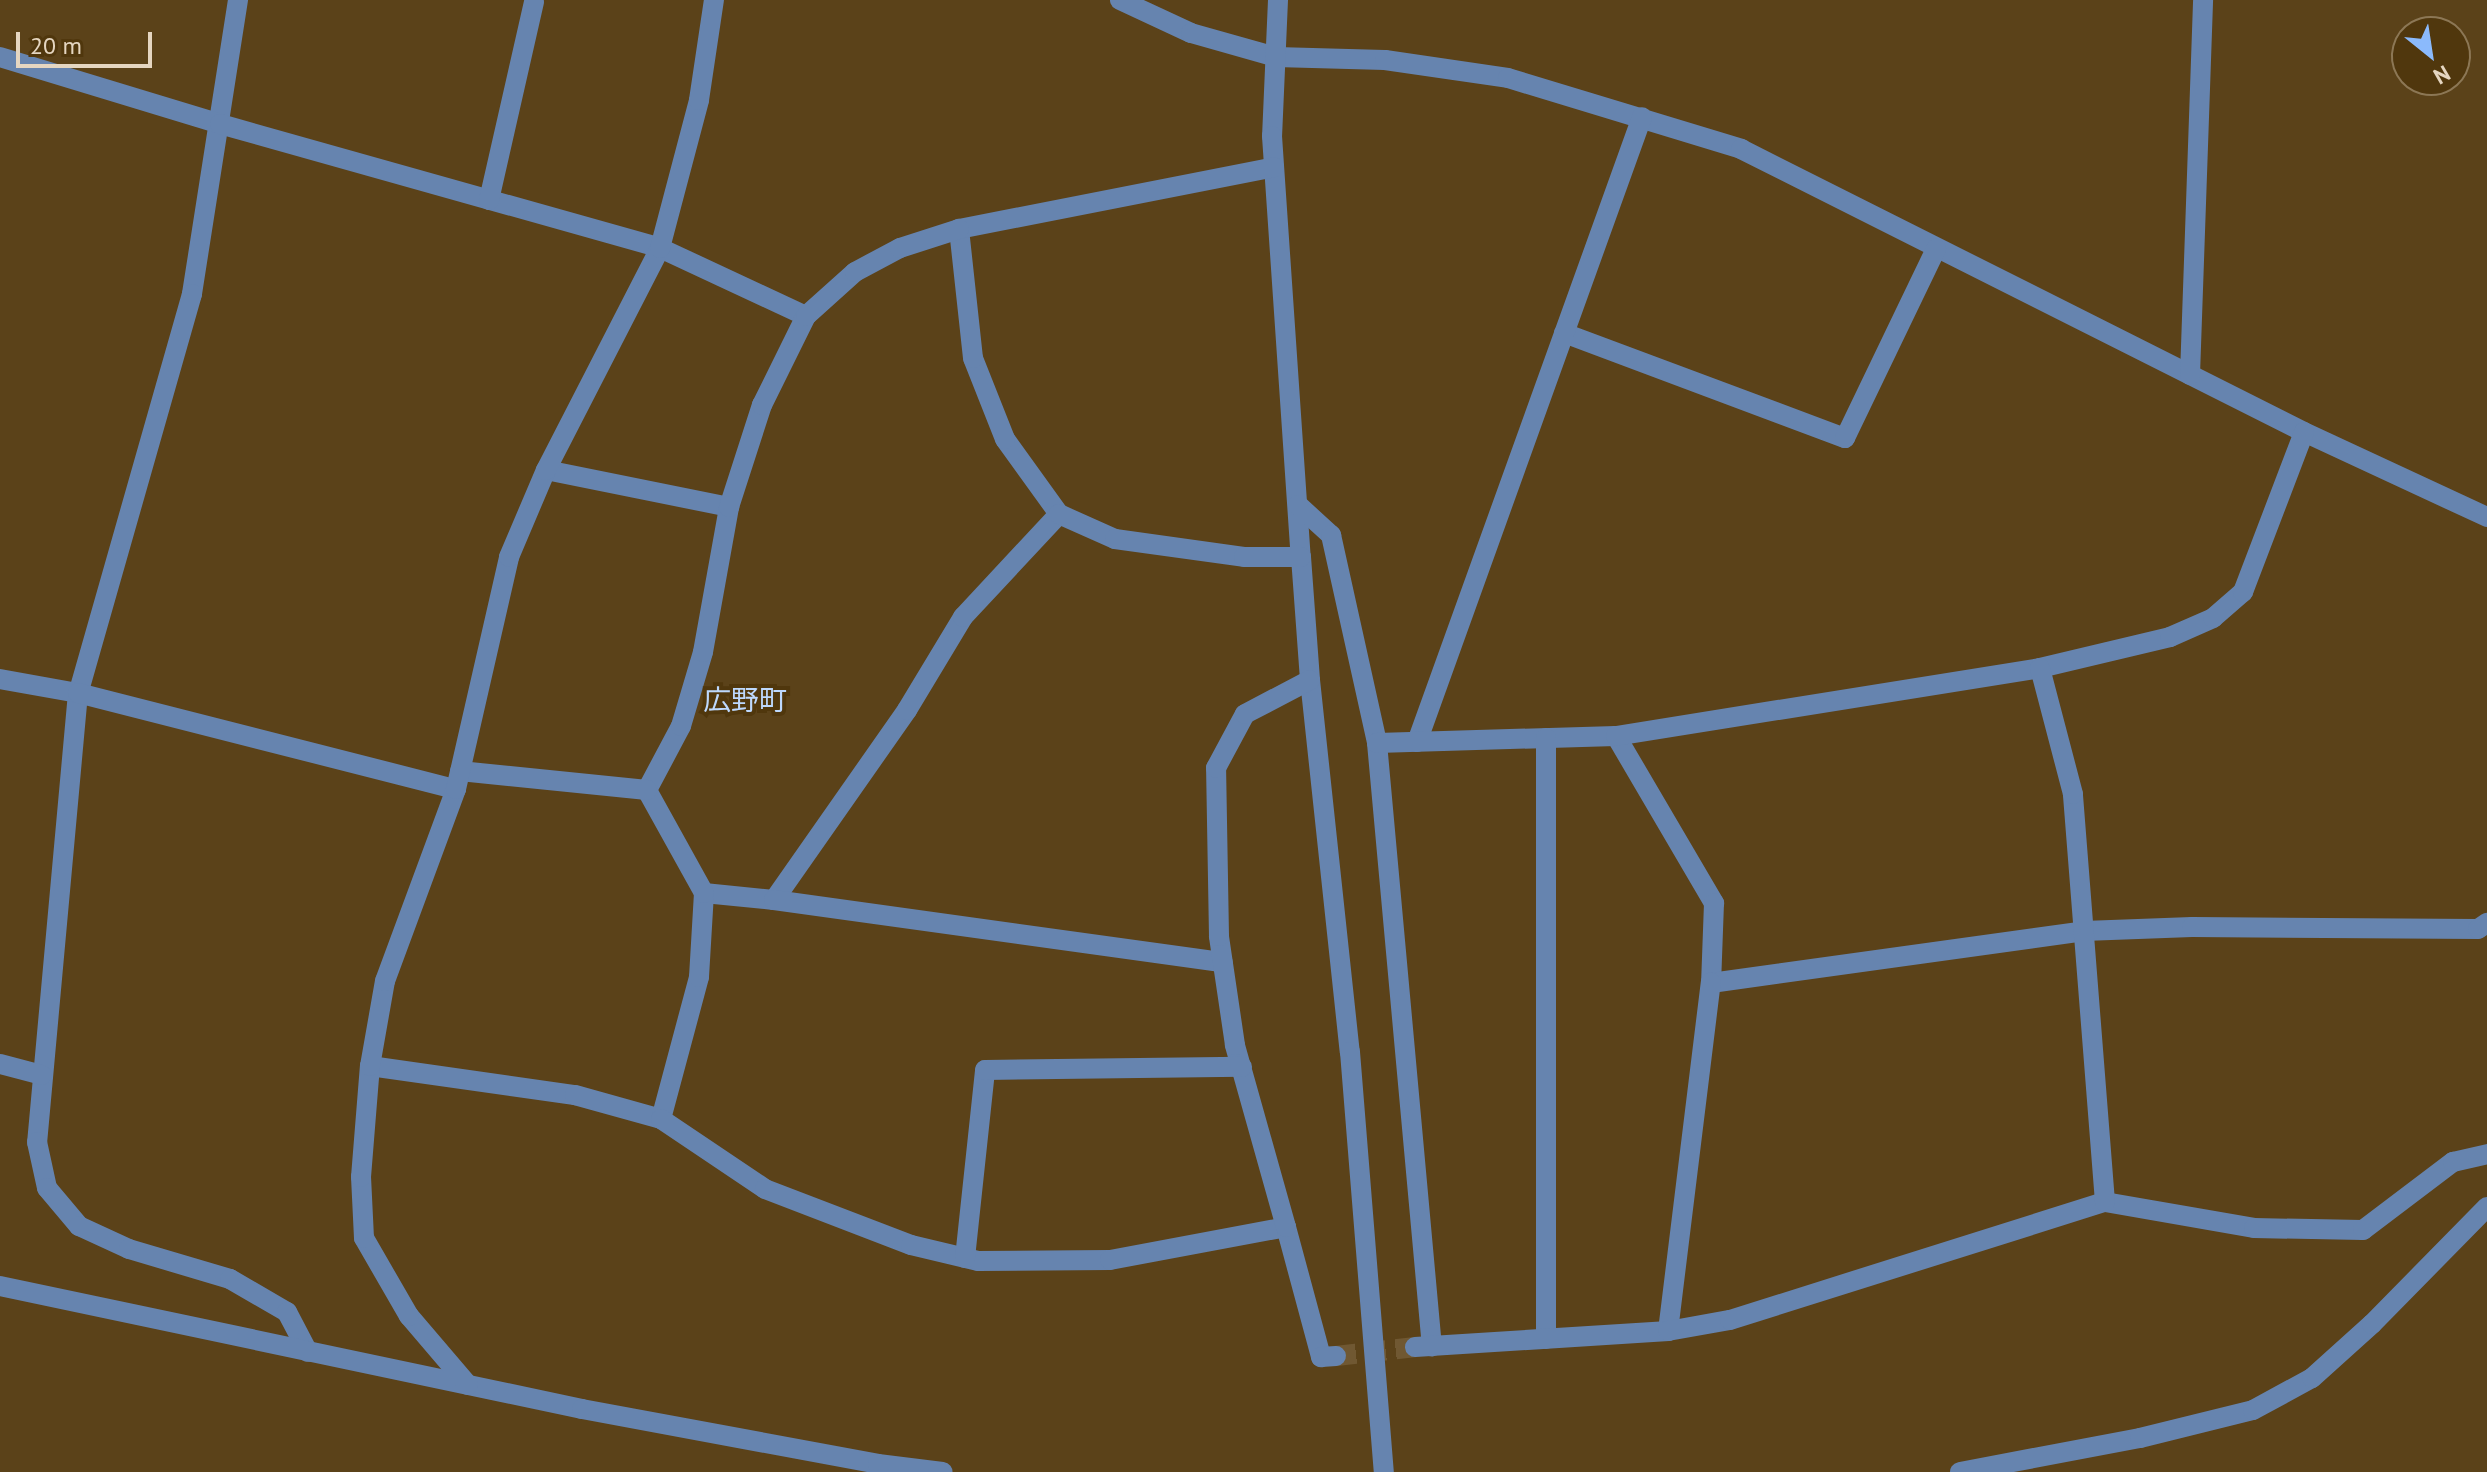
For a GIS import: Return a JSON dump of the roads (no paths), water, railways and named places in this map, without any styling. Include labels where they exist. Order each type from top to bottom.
[{"type":"street","points":[[238,0],[192,294],[78,693],[37,1142],[47,1188],[79,1226],[129,1249],[230,1279],[287,1312],[308,1352]]},
{"type":"street","points":[[468,1385],[409,1316],[364,1238],[361,1177],[370,1066],[385,981],[458,780],[509,557],[546,470],[660,248],[699,100],[714,0]]},
{"type":"street","points":[[1120,0],[1191,33],[1276,57],[1385,60],[1508,78],[1741,149],[2304,432],[2487,517]]},
{"type":"street","points":[[1278,0],[1274,167],[1301,557],[1310,680],[1350,1052],[1384,1472]]},
{"type":"street","points":[[2190,375],[2203,0]]},
{"type":"street","points":[[489,200],[534,2]]},
{"type":"street","points":[[0,57],[220,124],[660,248],[806,316]]},
{"type":"street","points":[[1417,742],[1642,117]]},
{"type":"street","points":[[647,790],[681,726],[703,652],[729,507],[762,405],[806,316],[855,272],[900,248],[959,229],[1274,167]]},
{"type":"street","points":[[959,229],[973,358],[1005,439],[1059,514],[1115,539],[1244,557],[1301,557]]},
{"type":"street","points":[[1564,333],[1845,438],[1936,249]]},
{"type":"street","points":[[1377,743],[1616,736],[2040,668],[2170,637],[2213,618],[2243,592],[2304,432]]},
{"type":"street","points":[[546,470],[729,507]]},
{"type":"street","points":[[1298,505],[1331,535],[1377,743],[1423,1347],[1668,1331],[1730,1320],[2105,1202],[2254,1228],[2363,1230],[2453,1162],[2487,1154]]},
{"type":"street","points":[[774,900],[907,710],[963,617],[1059,514]]},
{"type":"street","points":[[2040,668],[2073,794],[2105,1202]]},
{"type":"street","points":[[0,679],[78,693],[458,780],[647,790]]},
{"type":"street","points":[[1310,680],[1245,714],[1216,768],[1223,962],[1242,1067],[1321,1357],[1336,1356]]},
{"type":"street","points":[[1616,736],[1714,903],[1711,983],[1668,1331]]},
{"type":"street","points":[[1546,738],[1546,1339]]},
{"type":"street","points":[[647,790],[704,893],[699,977],[661,1119]]},
{"type":"street","points":[[704,893],[1223,962]]},
{"type":"street","points":[[1711,983],[2084,931],[2192,927],[2478,929],[2487,923]]},
{"type":"street","points":[[0,1064],[42,1075]]},
{"type":"street","points":[[370,1066],[575,1095],[661,1119],[765,1189],[911,1245],[965,1258],[1110,1260],[1286,1227]]},
{"type":"street","points":[[965,1258],[985,1070],[1242,1067]]},
{"type":"street","points":[[1960,1472],[2140,1438],[2253,1410],[2312,1378],[2372,1324],[2487,1207]]},
{"type":"street","points":[[0,1286],[468,1385],[863,1461],[943,1472]]},
{"type":"tunnel","points":[[1336,1356],[1415,1347]]},
{"type":"district","name":"広野町","points":[[745,700]]}]
